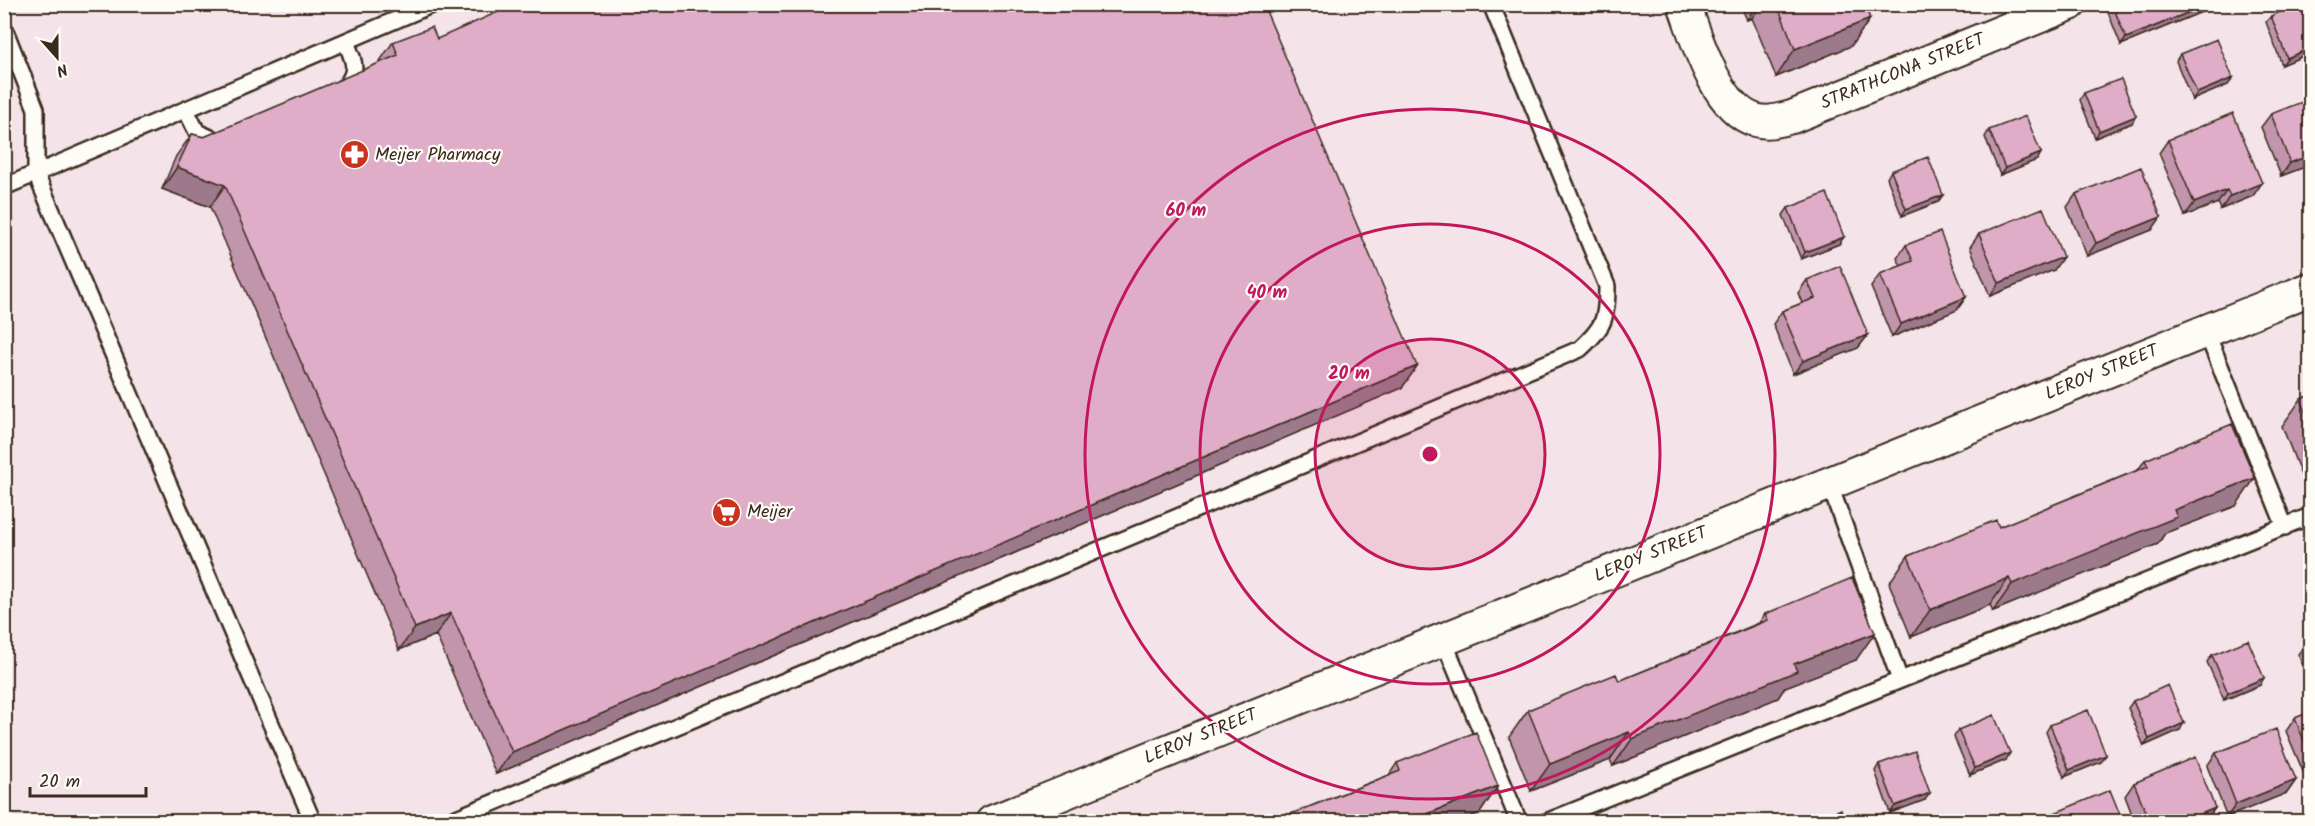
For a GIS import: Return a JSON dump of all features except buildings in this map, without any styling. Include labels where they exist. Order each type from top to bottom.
[{"type":"street","name":"STRATHCONA STREET","points":[[1684,4],[1704,60],[1719,87],[1736,108],[1754,120],[1772,122],[1792,117],[2070,4]]},
{"type":"street","name":"LEROY STREET","points":[[1004,819],[2310,289]]},
{"type":"lane","points":[[4,187],[433,4]]},
{"type":"lane","points":[[447,822],[1580,349],[1597,334],[1607,311],[1606,286],[1491,4]]},
{"type":"lane","points":[[4,28],[36,109],[36,174],[313,822]]},
{"type":"lane","points":[[338,97],[351,81],[356,66],[346,42]]},
{"type":"lane","points":[[186,110],[197,132],[220,143],[228,143]]},
{"type":"lane","points":[[2206,331],[2284,526]]},
{"type":"lane","points":[[1829,483],[1900,680]]},
{"type":"lane","points":[[1546,822],[2310,516]]},
{"type":"lane","points":[[1443,639],[1519,822]]},
{"type":"place","name":"Meijer Pharmacy","points":[[354,155]]},
{"type":"place","name":"Meijer","points":[[726,512]]}]
